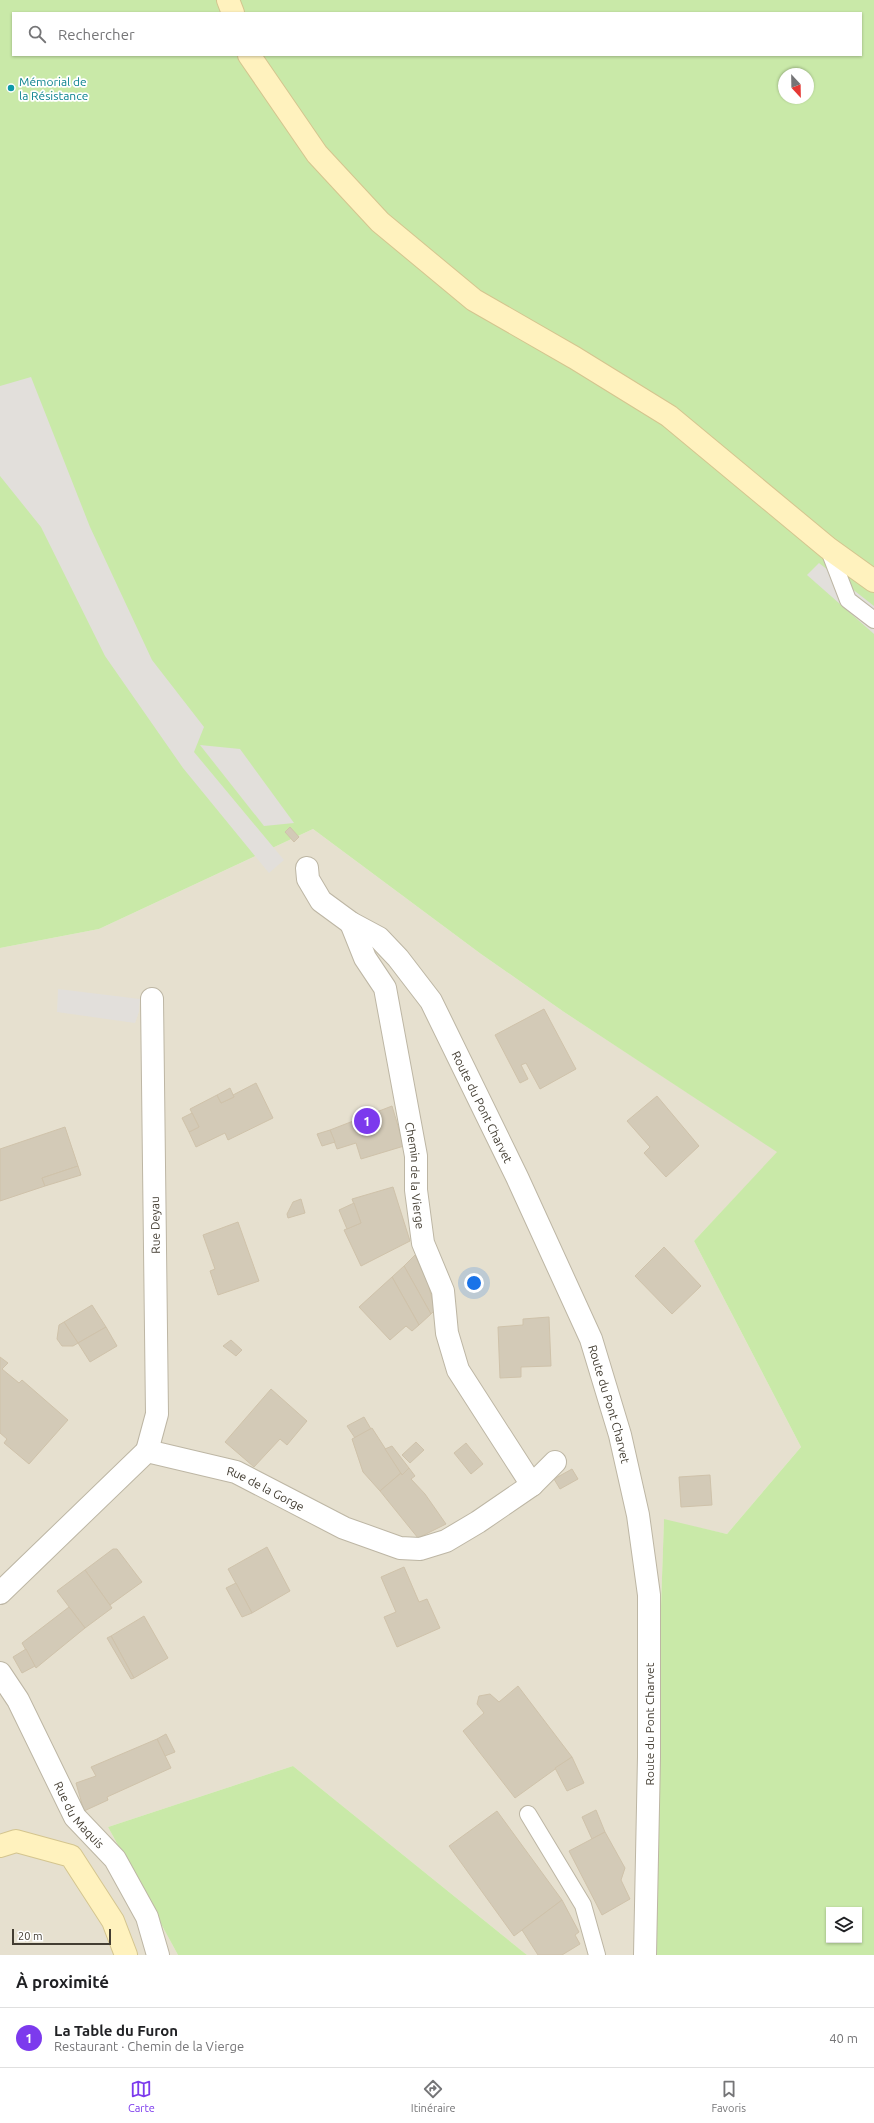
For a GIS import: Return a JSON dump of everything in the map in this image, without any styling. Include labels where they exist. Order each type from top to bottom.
[{"type":"main road","points":[[228,0],[233,12]]},
{"type":"main road","points":[[250,56],[317,154],[380,222],[474,300],[575,358],[669,416],[828,548],[874,581]]},
{"type":"main road","points":[[0,1846],[16,1841],[71,1856],[113,1921],[126,1955]]},
{"type":"street","points":[[307,868],[308,879],[322,901],[351,923]]},
{"type":"street","name":"Chemin de la Vierge","points":[[351,923],[365,958],[385,988],[416,1156],[416,1190],[423,1243],[442,1291],[447,1332],[458,1370],[532,1485]]},
{"type":"street","name":"Route du Pont Charvet","points":[[351,923],[379,938],[398,958],[431,1001],[517,1177],[591,1339],[620,1435],[638,1515],[649,1595],[650,1757],[645,1955]]},
{"type":"street","name":"Rue Deyau","points":[[147,1451],[157,1414],[152,999]]},
{"type":"street","points":[[0,1593],[147,1451]]},
{"type":"street","name":"Rue de la Gorge","points":[[147,1451],[236,1472],[344,1528],[400,1548],[420,1549],[446,1541],[532,1485],[555,1462]]},
{"type":"street","name":"Rue du Maquis","points":[[0,1673],[18,1700],[75,1818],[115,1859],[147,1917],[158,1955]]},
{"type":"lane","points":[[828,548],[848,600],[874,620]]},
{"type":"lane","points":[[528,1814],[583,1905],[597,1955]]},
{"type":"shaded area","points":[[31,377],[90,527],[152,660],[204,727],[194,752],[284,860],[269,873],[183,768],[105,656],[41,527],[0,476],[0,386]]},
{"type":"shaded area","points":[[819,563],[874,606],[874,634],[807,575]]},
{"type":"shaded area","points":[[200,745],[240,749],[294,823],[264,826]]},
{"type":"shaded area","points":[[313,829],[481,954],[564,1012],[778,1152],[694,1241],[801,1447],[727,1534],[664,1520],[649,1955],[527,1955],[293,1766],[108,1827],[178,1955],[0,1955],[0,948],[99,929]]},
{"type":"shaded area","points":[[58,989],[140,999],[139,1012],[135,1023],[57,1012]]},
{"type":"green space","points":[[0,0],[874,0],[874,1955],[649,1955],[664,1519],[727,1534],[801,1447],[694,1241],[777,1152],[564,1012],[481,954],[313,829],[99,929],[0,948]]},
{"type":"green space","points":[[293,1766],[527,1955],[178,1955],[108,1827]]},
{"type":"building","points":[[290,827],[299,837],[294,842],[285,832]]},
{"type":"building","points":[[544,1009],[576,1069],[540,1089],[526,1063],[521,1065],[528,1079],[520,1083],[495,1035]]},
{"type":"building","points":[[256,1083],[273,1118],[228,1140],[225,1133],[196,1147],[189,1132],[199,1127],[190,1109],[217,1095],[221,1103],[234,1097],[233,1095]]},
{"type":"building","points":[[230,1088],[234,1097],[221,1103],[217,1095]]},
{"type":"building","points":[[657,1096],[699,1146],[666,1177],[644,1153],[650,1147],[627,1121]]},
{"type":"building","points":[[392,1106],[404,1146],[361,1159],[356,1143],[337,1149],[330,1130]]},
{"type":"building","points":[[192,1113],[199,1127],[189,1132],[182,1118]]},
{"type":"building","points":[[65,1127],[78,1166],[42,1178],[45,1186],[0,1201],[0,1149]]},
{"type":"building","points":[[330,1130],[335,1142],[322,1146],[317,1134]]},
{"type":"building","points":[[78,1166],[81,1175],[45,1186],[42,1178]]},
{"type":"building","points":[[393,1187],[410,1241],[361,1266],[344,1230],[361,1223],[352,1199]]},
{"type":"building","points":[[301,1199],[305,1213],[288,1218],[287,1214],[293,1202]]},
{"type":"building","points":[[354,1203],[361,1223],[347,1229],[339,1210]]},
{"type":"building","points":[[238,1222],[259,1281],[218,1295],[210,1271],[215,1269],[203,1235]]},
{"type":"building","points":[[664,1247],[701,1286],[672,1314],[635,1276]]},
{"type":"building","points":[[415,1255],[428,1283],[434,1307],[434,1311],[431,1314],[404,1266]]},
{"type":"building","points":[[404,1266],[431,1314],[419,1325],[392,1277]]},
{"type":"building","points":[[392,1277],[419,1325],[412,1331],[406,1326],[390,1340],[359,1307]]},
{"type":"building","points":[[92,1305],[106,1327],[78,1343],[64,1322]]},
{"type":"building","points":[[549,1317],[551,1366],[521,1367],[521,1377],[500,1378],[498,1327],[523,1325],[523,1319]]},
{"type":"building","points":[[64,1322],[78,1343],[73,1346],[62,1346],[57,1339],[59,1325]]},
{"type":"building","points":[[106,1327],[117,1346],[90,1362],[78,1343]]},
{"type":"building","points":[[231,1340],[242,1350],[236,1356],[223,1346]]},
{"type":"building","points":[[0,1357],[8,1363],[2,1369],[19,1383],[22,1380],[68,1420],[29,1464],[4,1443],[7,1439],[0,1433]]},
{"type":"building","points":[[271,1389],[307,1421],[287,1445],[280,1439],[254,1467],[225,1442]]},
{"type":"building","points":[[364,1417],[371,1429],[355,1438],[347,1426]]},
{"type":"building","points":[[372,1428],[401,1473],[380,1491],[363,1472],[352,1439]]},
{"type":"building","points":[[416,1442],[424,1450],[410,1463],[402,1455]]},
{"type":"building","points":[[466,1443],[483,1464],[471,1474],[454,1453]]},
{"type":"building","points":[[392,1446],[409,1468],[402,1475],[385,1449]]},
{"type":"building","points":[[409,1468],[415,1476],[411,1479],[425,1494],[446,1524],[418,1538],[380,1491]]},
{"type":"building","points":[[572,1469],[578,1479],[560,1489],[554,1479]]},
{"type":"building","points":[[710,1475],[712,1505],[681,1507],[679,1477]]},
{"type":"building","points":[[267,1547],[290,1591],[252,1613],[228,1569]]},
{"type":"building","points":[[113,1549],[117,1549],[142,1582],[110,1605],[85,1570]]},
{"type":"building","points":[[404,1567],[419,1602],[427,1599],[440,1628],[397,1647],[384,1617],[396,1612],[381,1577]]},
{"type":"building","points":[[85,1570],[112,1608],[85,1628],[57,1591]]},
{"type":"building","points":[[236,1583],[252,1613],[242,1617],[226,1588]]},
{"type":"building","points":[[69,1607],[85,1628],[36,1668],[22,1643]]},
{"type":"building","points":[[144,1616],[168,1658],[134,1678],[111,1636]]},
{"type":"building","points":[[111,1636],[134,1678],[131,1679],[107,1638]]},
{"type":"building","points":[[26,1649],[35,1666],[22,1673],[13,1657]]},
{"type":"building","points":[[518,1686],[572,1757],[515,1798],[463,1731],[484,1713],[477,1704],[479,1696],[490,1694],[499,1702]]},
{"type":"building","points":[[166,1734],[175,1752],[165,1756],[157,1739]]},
{"type":"building","points":[[157,1739],[171,1768],[107,1797],[108,1800],[84,1811],[76,1783],[96,1776],[91,1767]]},
{"type":"building","points":[[572,1757],[584,1783],[567,1791],[555,1768]]},
{"type":"building","points":[[596,1810],[605,1832],[592,1839],[582,1817]]},
{"type":"building","points":[[497,1811],[562,1900],[514,1936],[449,1846]]},
{"type":"building","points":[[605,1832],[625,1868],[621,1880],[630,1899],[602,1915],[569,1851]]},
{"type":"building","points":[[562,1900],[579,1932],[575,1935],[580,1944],[562,1955],[538,1955],[522,1930]]},
{"type":"place","name":"Mémorial de la Résistance","points":[[11,88]]},
{"type":"place","name":"La Table du Furon","points":[[367,1121]]}]
